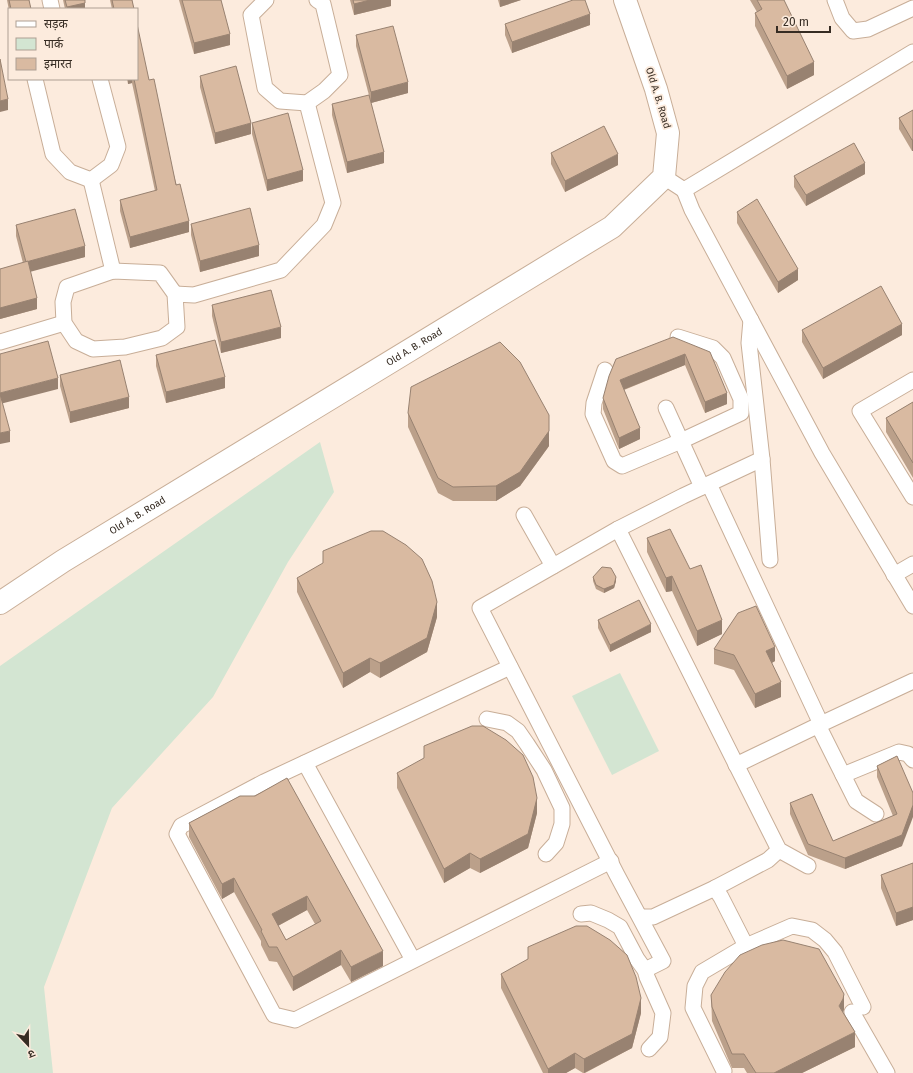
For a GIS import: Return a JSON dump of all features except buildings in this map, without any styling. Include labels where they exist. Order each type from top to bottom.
[{"type":"street","points":[[266,0],[251,15],[264,88],[280,101],[307,103],[324,91],[340,75],[323,4],[317,0]]},
{"type":"street","name":"Old A. B. Road","points":[[0,603],[63,561],[612,227],[664,177],[668,132],[656,89],[625,0]]},
{"type":"street","points":[[835,0],[842,18],[854,31],[868,29],[913,8]]},
{"type":"street","points":[[684,190],[913,52]]},
{"type":"street","points":[[35,80],[54,154],[70,172],[91,180]]},
{"type":"street","points":[[91,180],[112,166],[118,147],[100,80]]},
{"type":"street","points":[[175,294],[194,295],[281,270],[324,225],[333,203],[307,103]]},
{"type":"street","points":[[664,177],[684,190],[692,210],[822,453],[913,606]]},
{"type":"street","points":[[91,180],[113,271]]},
{"type":"street","points":[[113,271],[160,273],[175,294],[177,327],[162,338],[125,347],[93,349],[76,340],[64,323],[63,302],[67,287],[113,271]]},
{"type":"street","points":[[751,320],[749,343],[762,459],[770,560]]},
{"type":"street","points":[[0,342],[64,323]]},
{"type":"street","points":[[605,370],[594,403],[593,414],[614,460],[622,466],[741,413],[741,399],[723,358],[713,348],[678,337]]},
{"type":"street","points":[[913,380],[860,411],[913,497]]},
{"type":"street","points":[[666,408],[681,441],[705,485],[856,801],[876,814]]},
{"type":"street","points":[[645,970],[663,960],[610,861],[480,608],[618,529],[705,485],[762,459]]},
{"type":"street","points":[[524,515],[553,566]]},
{"type":"street","points":[[618,529],[779,850],[808,866]]},
{"type":"street","points":[[894,575],[913,564]]},
{"type":"street","points":[[510,667],[264,782],[181,826],[176,834],[274,1015],[295,1020],[610,861]]},
{"type":"street","points":[[736,765],[819,724],[913,681]]},
{"type":"street","points":[[487,719],[507,723],[518,731],[544,770],[562,808],[562,824],[556,843],[546,854]]},
{"type":"street","points":[[843,775],[899,752],[908,754],[913,760]]},
{"type":"street","points":[[305,763],[413,960]]},
{"type":"street","points":[[544,770],[560,763]]},
{"type":"street","points":[[640,917],[653,917],[715,888],[768,860],[779,850]]},
{"type":"street","points":[[715,888],[746,946]]},
{"type":"street","points":[[581,914],[591,913],[620,927],[637,959],[645,970],[663,1013],[660,1037],[649,1049]]},
{"type":"street","points":[[724,1071],[693,1008],[695,986],[702,972],[746,946],[792,926],[812,930],[825,940],[834,952],[886,1073]]},
{"type":"green space","points":[[320,442],[334,492],[288,562],[213,697],[112,808],[44,987],[53,1073],[0,1073],[0,666]]},
{"type":"green space","points":[[620,673],[659,751],[612,775],[572,696]]}]
